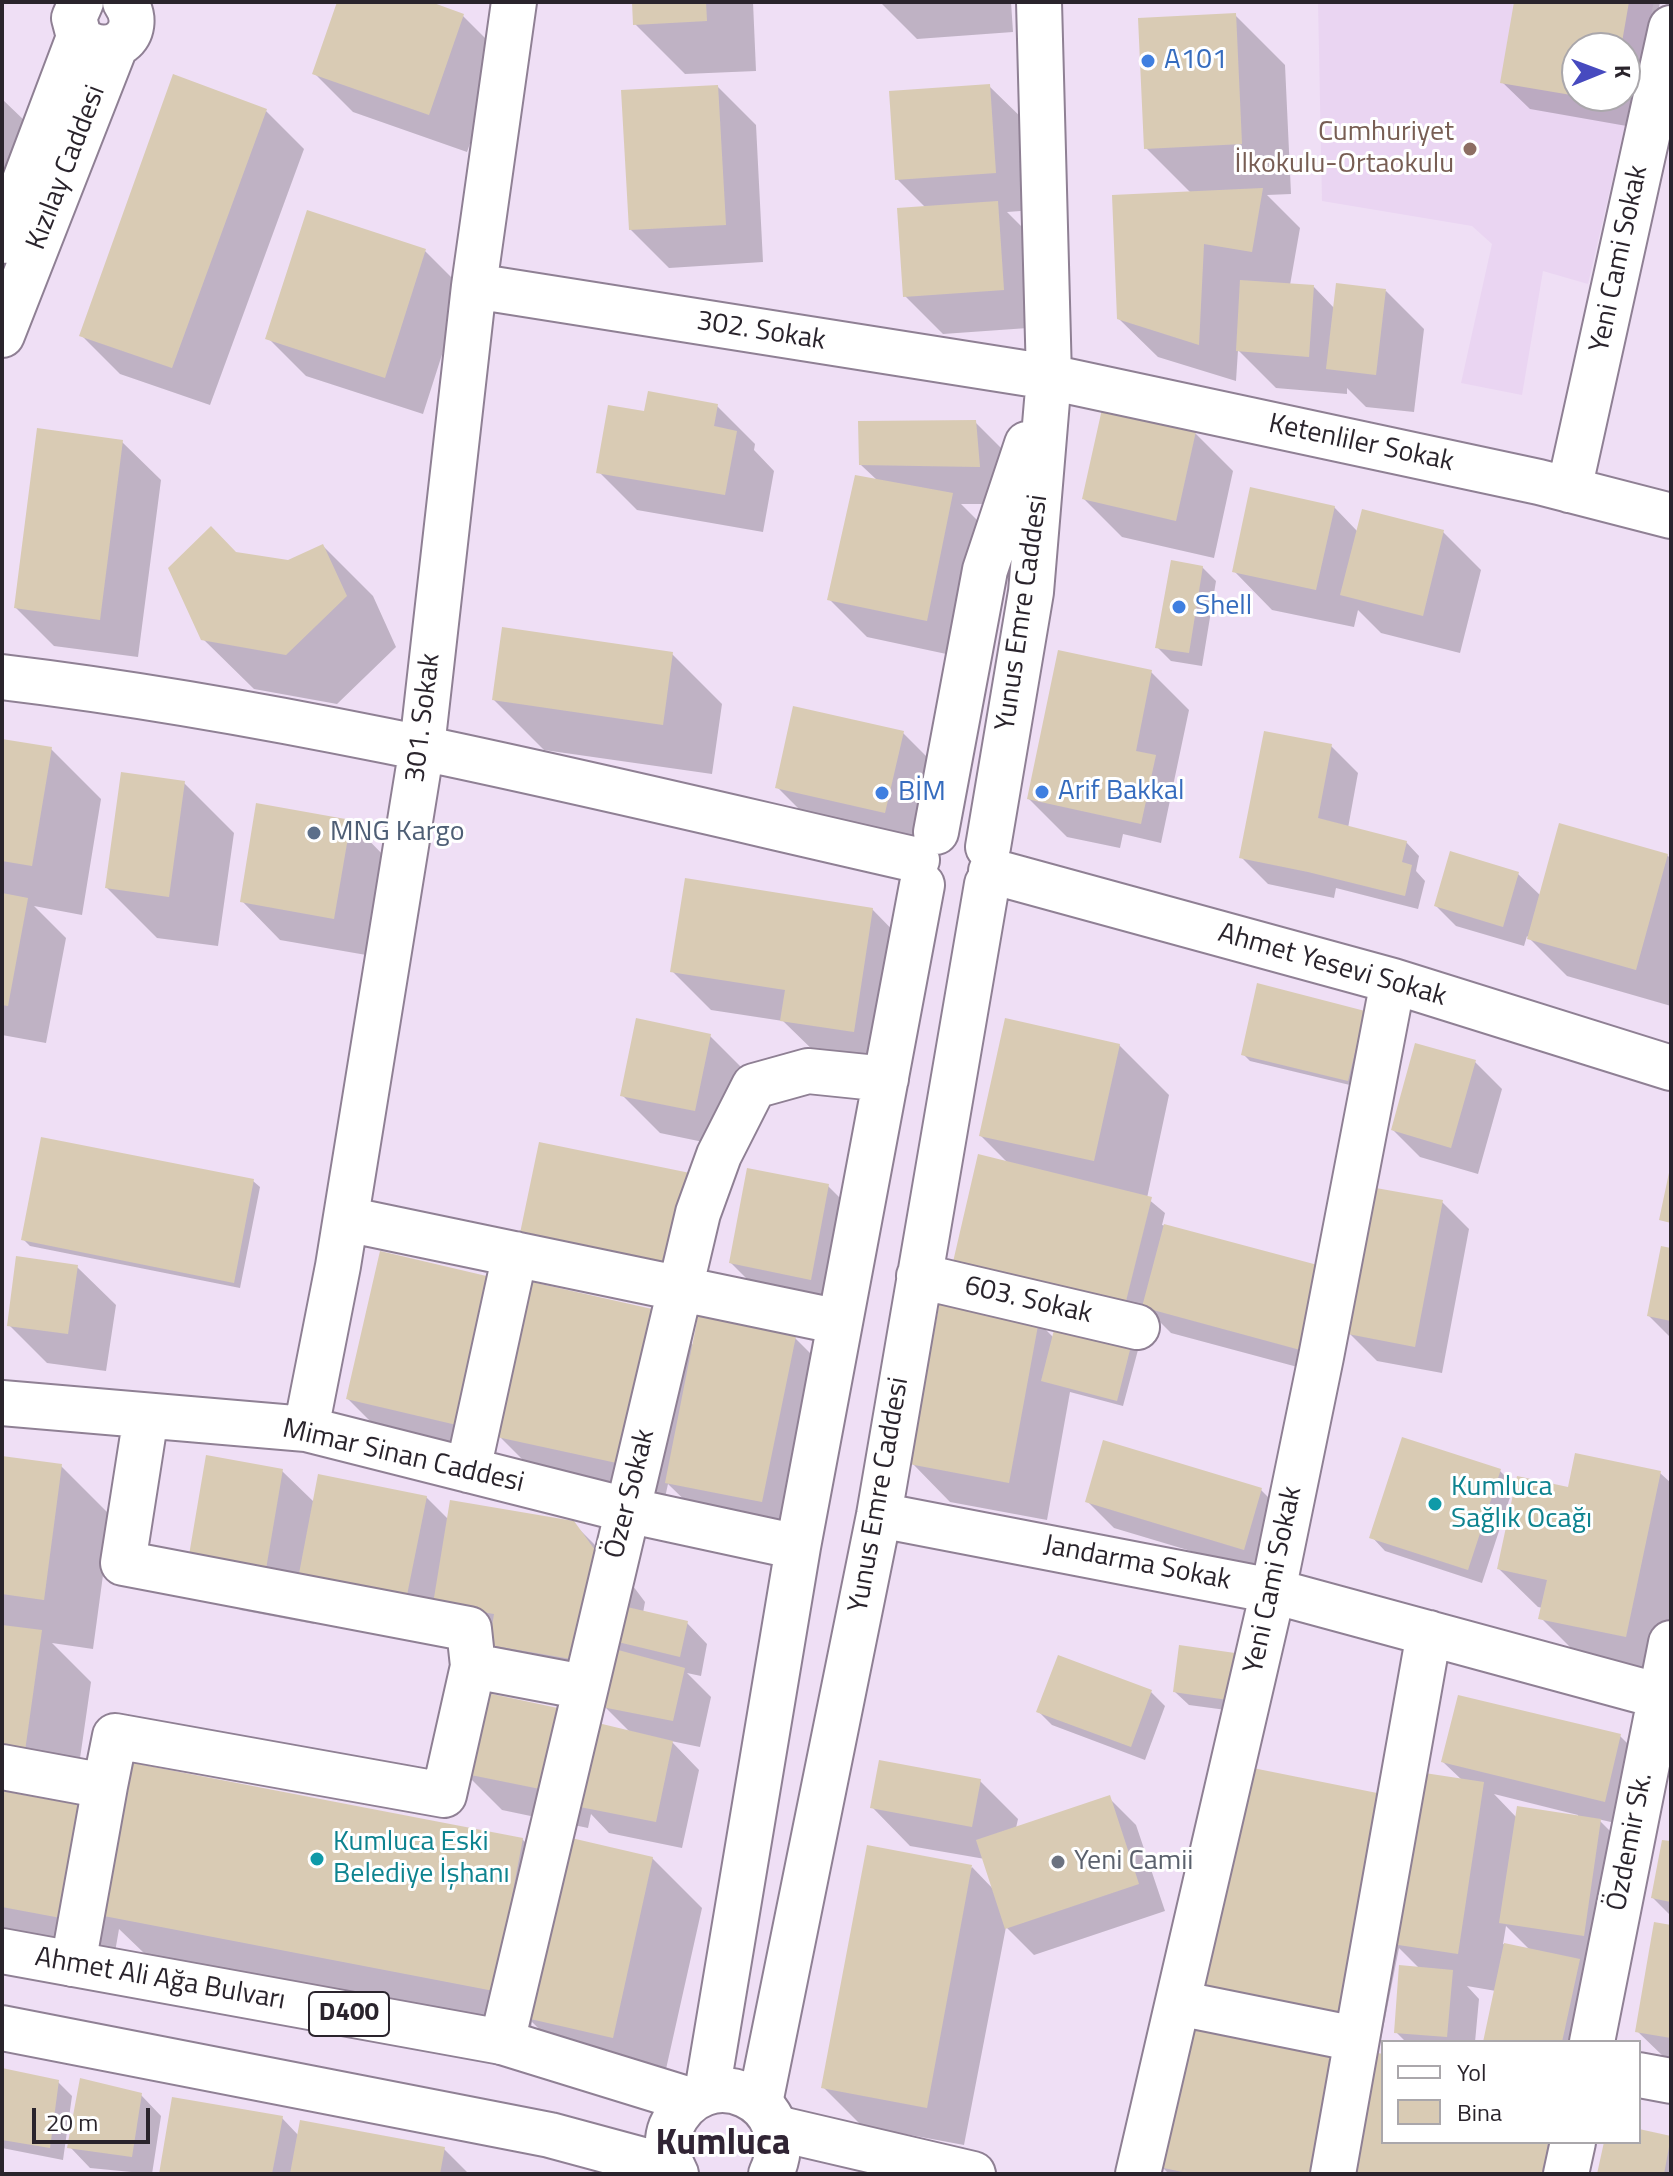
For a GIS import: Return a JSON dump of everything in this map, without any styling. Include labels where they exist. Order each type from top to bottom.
[{"type":"main road","name":"301. Sokak","points":[[306,1429],[346,1219],[422,747],[474,286],[514,2]]},
{"type":"main road","name":"Yunus Emre Caddesi","points":[[771,2174],[778,2158],[768,2116],[879,1515],[989,867],[1031,592],[1049,377],[1039,2]]},
{"type":"main road","name":"Kızılay Caddesi","points":[[2,241],[105,16]]},
{"type":"main road","name":"Kızılay Caddesi","points":[[2,335],[105,16]]},
{"type":"main road","name":"Yeni Cami Sokak","points":[[1569,490],[1671,28]]},
{"type":"main road","name":"302. Sokak","points":[[474,286],[1049,377]]},
{"type":"main road","name":"Yunus Emre Caddesi","points":[[699,2096],[925,859],[985,570],[1049,377]]},
{"type":"main road","name":"Ketenliler Sokak","points":[[1049,377],[1569,490],[1671,516]]},
{"type":"main road","points":[[2,665],[77,686]]},
{"type":"main road","points":[[2,677],[77,686],[422,747],[925,859]]},
{"type":"main road","points":[[947,827],[971,831],[989,867],[979,893],[968,900],[955,902],[931,895],[925,859],[947,827]]},
{"type":"main road","name":"Ahmet Yesevi Sokak","points":[[989,867],[1393,981],[1671,1068]]},
{"type":"main road","name":"Yeni Cami Sokak","points":[[1138,2174],[1273,1591],[1393,981]]},
{"type":"main road","name":"Özer Sokak","points":[[502,2042],[698,1213],[719,1155],[754,1086],[808,1071],[886,1079]]},
{"type":"main road","points":[[346,1219],[840,1322]]},
{"type":"main road","points":[[468,1470],[515,1254]]},
{"type":"main road","name":"603. Sokak","points":[[919,1276],[1137,1327]]},
{"type":"main road","name":"Mimar Sinan Caddesi","points":[[2,1403],[306,1429],[627,1510],[798,1547]]},
{"type":"main road","points":[[73,1964],[117,1726],[444,1795],[473,1666],[469,1629],[123,1563],[146,1416]]},
{"type":"main road","name":"Jandarma Sokak","points":[[879,1515],[1273,1591],[1665,1698]]},
{"type":"main road","points":[[1333,2174],[1429,1633]]},
{"type":"main road","name":"Özdemir Sk.","points":[[1592,2040],[1665,1698],[1671,1643]]},
{"type":"main road","points":[[473,1666],[584,1687]]},
{"type":"main road","points":[[2,1767],[105,1786]]},
{"type":"main road","name":"Ahmet Ali Ağa Bulvarı","points":[[2,1951],[502,2042],[699,2096],[726,2090],[744,2094],[768,2116],[973,2174]]},
{"type":"main road","points":[[1178,2003],[1356,2039]]},
{"type":"main road","points":[[2,2028],[550,2135],[674,2171]]},
{"type":"main road","points":[[1641,2075],[1671,2081]]},
{"type":"main road","points":[[674,2171],[667,2150],[669,2131],[677,2114],[699,2096]]},
{"type":"main road","points":[[1566,2174],[1573,2144]]},
{"type":"shaded area","name":"Cumhuriyet İlkokulu-Ortaokulu","points":[[1318,2],[1654,2],[1641,58],[1641,32],[1561,32],[1561,112],[1628,112],[1588,284],[1543,271],[1522,395],[1461,383],[1492,244],[1472,226],[1322,201]]},
{"type":"building","points":[[337,2],[431,2],[464,14],[429,115],[312,74]]},
{"type":"building","points":[[632,2],[706,2],[707,21],[633,25]]},
{"type":"building","points":[[1514,2],[1629,2],[1624,32],[1561,32],[1561,93],[1500,83]]},
{"type":"building","points":[[1236,13],[1242,144],[1144,149],[1138,18]]},
{"type":"building","points":[[173,74],[267,109],[172,368],[79,336]]},
{"type":"building","points":[[990,84],[996,173],[895,180],[889,91]]},
{"type":"building","points":[[718,85],[726,225],[629,230],[621,90]]},
{"type":"building","points":[[1263,188],[1252,252],[1204,244],[1199,345],[1117,319],[1112,195]]},
{"type":"building","points":[[998,201],[1004,290],[903,297],[897,208]]},
{"type":"building","points":[[307,210],[426,249],[385,378],[265,339]]},
{"type":"building","points":[[1240,280],[1314,285],[1309,357],[1236,351]]},
{"type":"building","points":[[1336,283],[1386,289],[1376,375],[1326,369]]},
{"type":"building","points":[[648,391],[718,404],[714,426],[737,431],[725,495],[596,473],[608,405],[644,411]]},
{"type":"building","points":[[1102,409],[1196,431],[1176,521],[1082,499]]},
{"type":"building","points":[[976,420],[980,467],[859,465],[858,421]]},
{"type":"building","points":[[37,428],[123,440],[100,620],[14,608]]},
{"type":"building","points":[[855,475],[953,493],[927,621],[827,600]]},
{"type":"building","points":[[1250,487],[1335,506],[1316,590],[1232,572]]},
{"type":"building","points":[[1362,509],[1444,530],[1423,616],[1340,595]]},
{"type":"building","points":[[211,526],[236,552],[288,560],[323,544],[347,596],[286,655],[201,640],[168,568]]},
{"type":"building","name":"Shell","points":[[1171,560],[1203,566],[1189,653],[1155,648]]},
{"type":"building","points":[[502,627],[673,652],[663,725],[492,700]]},
{"type":"building","points":[[1058,650],[1152,670],[1136,751],[1156,755],[1141,824],[1027,799]]},
{"type":"building","points":[[793,706],[904,731],[885,813],[775,788]]},
{"type":"building","points":[[1264,731],[1332,744],[1318,818],[1407,841],[1402,862],[1412,865],[1405,896],[1239,858]]},
{"type":"building","points":[[2,739],[52,747],[32,866],[2,861]]},
{"type":"building","points":[[121,772],[185,781],[169,897],[105,888]]},
{"type":"building","points":[[256,803],[351,820],[334,919],[240,902]]},
{"type":"building","points":[[1559,823],[1668,854],[1636,970],[1527,939]]},
{"type":"building","points":[[1450,851],[1519,872],[1503,927],[1434,906]]},
{"type":"building","points":[[685,878],[873,908],[854,1032],[780,1021],[785,990],[670,972]]},
{"type":"building","points":[[2,893],[28,898],[8,1006],[2,1005]]},
{"type":"building","points":[[1257,983],[1365,1011],[1348,1081],[1241,1055]]},
{"type":"building","points":[[636,1018],[711,1034],[695,1111],[620,1096]]},
{"type":"building","points":[[1005,1018],[1120,1044],[1094,1161],[979,1136]]},
{"type":"building","points":[[1415,1043],[1476,1060],[1451,1148],[1391,1130]]},
{"type":"building","points":[[41,1137],[254,1179],[234,1283],[21,1240]]},
{"type":"building","points":[[539,1142],[690,1173],[670,1269],[519,1238]]},
{"type":"building","points":[[978,1154],[1152,1197],[1126,1301],[953,1262]]},
{"type":"building","points":[[747,1168],[829,1184],[811,1280],[729,1263]]},
{"type":"building","points":[[1671,1168],[1671,1223],[1659,1220]]},
{"type":"building","points":[[1376,1188],[1443,1200],[1415,1347],[1348,1334]]},
{"type":"building","points":[[1164,1224],[1325,1267],[1304,1351],[1142,1307]]},
{"type":"building","points":[[1661,1246],[1671,1248],[1671,1321],[1647,1316]]},
{"type":"building","points":[[380,1251],[495,1278],[461,1426],[346,1399]]},
{"type":"building","points":[[16,1256],[78,1265],[68,1334],[7,1326]]},
{"type":"building","points":[[532,1282],[661,1311],[626,1465],[497,1437]]},
{"type":"building","points":[[940,1301],[1039,1320],[1009,1483],[909,1464]]},
{"type":"building","points":[[698,1316],[796,1336],[762,1502],[665,1483]]},
{"type":"building","points":[[1056,1322],[1132,1342],[1117,1401],[1041,1381]]},
{"type":"building","name":"Kumluca Sağlık Ocağı","points":[[1402,1437],[1501,1469],[1468,1570],[1369,1538]]},
{"type":"building","points":[[1103,1440],[1262,1488],[1244,1550],[1085,1502]]},
{"type":"building","points":[[1575,1453],[1661,1471],[1626,1637],[1538,1619],[1547,1580],[1497,1569],[1517,1476],[1568,1487]]},
{"type":"building","points":[[206,1455],[283,1469],[265,1575],[188,1561]]},
{"type":"building","points":[[2,1456],[62,1464],[44,1600],[2,1594]]},
{"type":"building","points":[[318,1474],[427,1496],[406,1600],[298,1579]]},
{"type":"building","points":[[450,1500],[574,1521],[595,1550],[577,1660],[489,1645],[494,1614],[433,1604]]},
{"type":"building","points":[[627,1607],[688,1621],[680,1657],[618,1642]]},
{"type":"building","points":[[2,1625],[42,1630],[25,1751],[2,1747]]},
{"type":"building","points":[[1179,1645],[1235,1653],[1228,1700],[1173,1692]]},
{"type":"building","points":[[618,1650],[685,1668],[673,1721],[602,1707]]},
{"type":"building","points":[[1058,1655],[1152,1690],[1131,1747],[1036,1712]]},
{"type":"building","points":[[478,1691],[567,1710],[550,1791],[461,1773]]},
{"type":"building","points":[[1458,1695],[1621,1734],[1605,1802],[1441,1762]]},
{"type":"building","points":[[598,1723],[673,1741],[656,1822],[580,1807]]},
{"type":"building","points":[[879,1760],[981,1779],[972,1827],[870,1808]]},
{"type":"building","name":"Kumluca Eski Belediye İşhanı","points":[[133,1763],[523,1838],[494,1991],[104,1916]]},
{"type":"building","points":[[1243,1766],[1397,1797],[1352,2023],[1198,1992]]},
{"type":"building","points":[[1418,1772],[1484,1782],[1458,1954],[1392,1944]]},
{"type":"building","points":[[2,1791],[96,1808],[77,1921],[2,1907]]},
{"type":"building","name":"Yeni Camii","points":[[1110,1795],[1139,1884],[1005,1929],[976,1840]]},
{"type":"building","points":[[1517,1806],[1601,1819],[1584,1936],[1499,1923]]},
{"type":"building","points":[[567,1837],[653,1857],[613,2038],[526,2018]]},
{"type":"building","points":[[1662,1840],[1671,1841],[1671,1902],[1651,1898]]},
{"type":"building","points":[[867,1845],[972,1865],[927,2108],[821,2088]]},
{"type":"building","points":[[1654,1922],[1671,1925],[1671,2038],[1635,2032]]},
{"type":"building","points":[[1504,1943],[1580,1959],[1562,2040],[1483,2040]]},
{"type":"building","points":[[1399,1965],[1453,1970],[1447,2037],[1394,2033]]},
{"type":"building","points":[[1190,2021],[1353,2054],[1328,2174],[1192,2174],[1159,2167]]},
{"type":"building","points":[[1362,2050],[1381,2054],[1381,2144],[1548,2144],[1543,2174],[1338,2174]]},
{"type":"building","points":[[2,2068],[59,2080],[50,2148],[2,2140]]},
{"type":"building","points":[[80,2078],[142,2093],[132,2157],[67,2148]]},
{"type":"building","points":[[172,2097],[283,2116],[272,2174],[159,2174]]},
{"type":"building","points":[[300,2120],[445,2147],[440,2174],[290,2174]]},
{"type":"building","points":[[1641,2129],[1671,2136],[1664,2174],[1597,2174],[1604,2144],[1641,2144]]},
{"type":"place","name":"A101","points":[[1148,61]]},
{"type":"place","name":"Cumhuriyet İlkokulu-Ortaokulu","points":[[1470,149]]},
{"type":"place","name":"Shell","points":[[1179,607]]},
{"type":"place","name":"Arif Bakkal","points":[[1042,792]]},
{"type":"place","name":"BİM","points":[[882,793]]},
{"type":"place","name":"MNG Kargo","points":[[314,833]]},
{"type":"place","name":"Kumluca Sağlık Ocağı","points":[[1435,1504]]},
{"type":"place","name":"Kumluca Eski Belediye İşhanı","points":[[317,1859]]},
{"type":"place","name":"Yeni Camii","points":[[1058,1862]]},
{"type":"district","name":"Kumluca","points":[[723,2145]]}]
